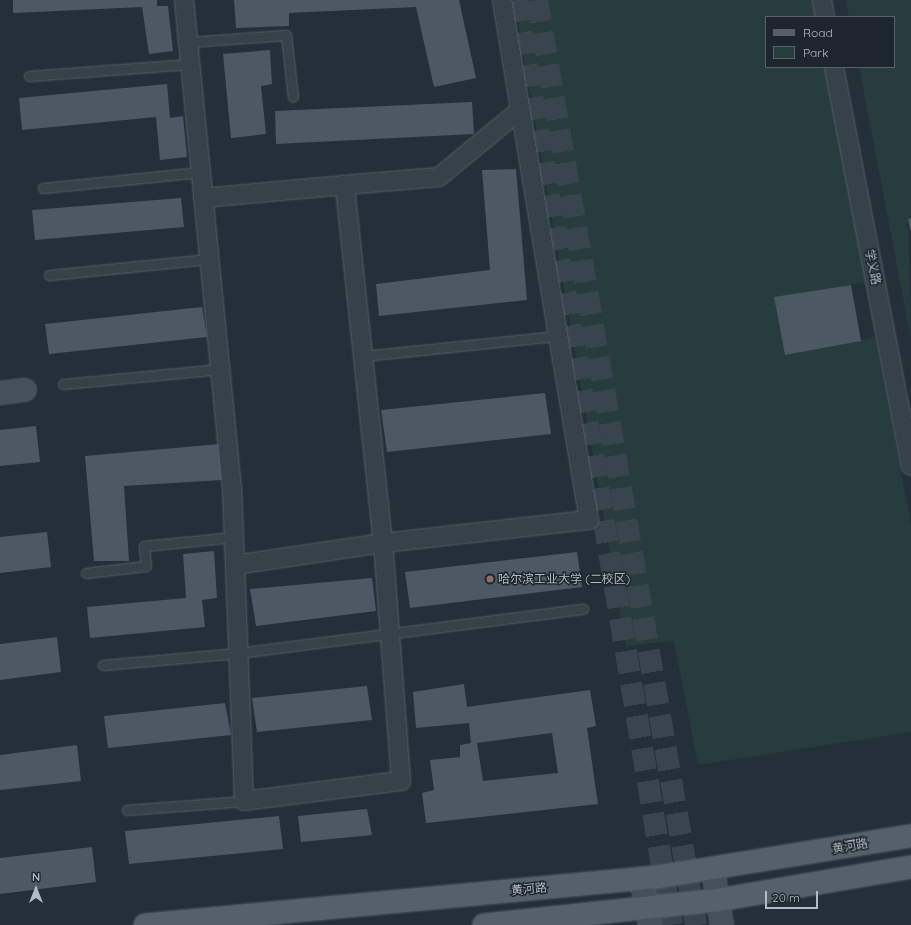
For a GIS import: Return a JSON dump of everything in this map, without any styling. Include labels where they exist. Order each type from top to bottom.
[{"type":"main road","points":[[0,393],[26,390]]},
{"type":"main road","name":"黄河路","points":[[145,925],[713,870],[911,836]]},
{"type":"main road","points":[[484,925],[649,917],[718,900],[911,867]]},
{"type":"main road","points":[[713,870],[722,925]]},
{"type":"main road","points":[[641,878],[649,917]]},
{"type":"street","points":[[184,0],[220,369],[234,537],[244,801],[401,780],[383,543],[345,185]]},
{"type":"street","points":[[235,565],[383,543],[589,520],[502,0]]},
{"type":"street","points":[[822,0],[825,16]]},
{"type":"street","name":"学义路","points":[[834,68],[911,466]]},
{"type":"street","points":[[203,198],[439,176],[520,110]]},
{"type":"lane","points":[[188,42],[286,35],[293,97]]},
{"type":"lane","points":[[29,76],[190,64]]},
{"type":"lane","points":[[43,188],[201,172]]},
{"type":"lane","points":[[49,275],[209,259]]},
{"type":"lane","points":[[363,356],[558,336]]},
{"type":"lane","points":[[63,384],[220,369]]},
{"type":"lane","points":[[86,573],[146,566],[144,546],[234,537]]},
{"type":"lane","points":[[103,665],[238,653],[390,632],[583,609]]},
{"type":"lane","points":[[127,810],[244,801]]},
{"type":"green space","points":[[514,0],[815,0],[818,16],[765,16],[765,68],[827,68],[866,282],[774,298],[785,355],[875,337],[911,524],[911,732],[698,765],[674,641],[626,646]]},
{"type":"green space","points":[[846,0],[911,0],[911,218],[908,219],[911,340],[859,68],[895,68],[895,16],[849,16]]},
{"type":"building","points":[[13,0],[157,0],[157,6],[168,6],[173,51],[149,54],[142,7],[13,13]]},
{"type":"building","points":[[234,0],[459,0],[476,78],[434,87],[416,7],[289,13],[289,26],[236,28]]},
{"type":"building","points":[[270,50],[272,84],[261,86],[266,134],[231,138],[223,54]]},
{"type":"building","points":[[167,84],[170,118],[183,116],[187,157],[160,160],[156,117],[22,130],[19,98]]},
{"type":"building","points":[[472,102],[474,134],[276,144],[275,111]]},
{"type":"building","points":[[516,169],[527,300],[379,316],[376,284],[490,270],[482,170]]},
{"type":"building","points":[[181,198],[184,227],[35,240],[32,210]]},
{"type":"building","points":[[911,218],[911,230],[910,230],[908,219]]},
{"type":"building","points":[[851,285],[861,341],[785,355],[774,297]]},
{"type":"building","points":[[202,307],[207,337],[49,354],[45,324]]},
{"type":"building","points":[[545,393],[551,434],[387,452],[381,410]]},
{"type":"building","points":[[36,426],[40,462],[0,466],[0,430]]},
{"type":"building","points":[[220,444],[222,480],[124,486],[129,561],[94,561],[85,456]]},
{"type":"building","points":[[47,532],[51,567],[0,573],[0,537]]},
{"type":"building","points":[[214,551],[217,598],[202,600],[205,627],[90,638],[87,607],[186,598],[183,554]]},
{"type":"building","points":[[577,552],[582,587],[410,608],[405,572]]},
{"type":"building","points":[[372,578],[376,611],[256,626],[250,589]]},
{"type":"building","points":[[57,637],[61,672],[0,680],[0,644]]},
{"type":"building","points":[[464,684],[467,707],[590,690],[596,726],[587,728],[598,804],[426,823],[422,793],[434,790],[430,760],[460,757],[460,745],[471,743],[469,723],[416,728],[413,692]],"holes":[[[552,733],[558,773],[483,781],[477,743]]]},
{"type":"building","points":[[367,686],[372,720],[257,732],[252,698]]},
{"type":"building","points":[[225,703],[231,735],[108,748],[104,716]]},
{"type":"building","points":[[77,745],[81,781],[0,790],[0,755]]},
{"type":"building","points":[[367,809],[372,835],[301,842],[298,816]]},
{"type":"building","points":[[279,816],[283,849],[129,864],[125,831]]},
{"type":"building","points":[[92,847],[96,882],[0,894],[0,858]]},
{"type":"tunnel","points":[[516,0],[672,925]]},
{"type":"tunnel","points":[[537,0],[696,925]]},
{"type":"place","name":"哈尔滨工业大学 (二校区)","points":[[490,579]]}]
